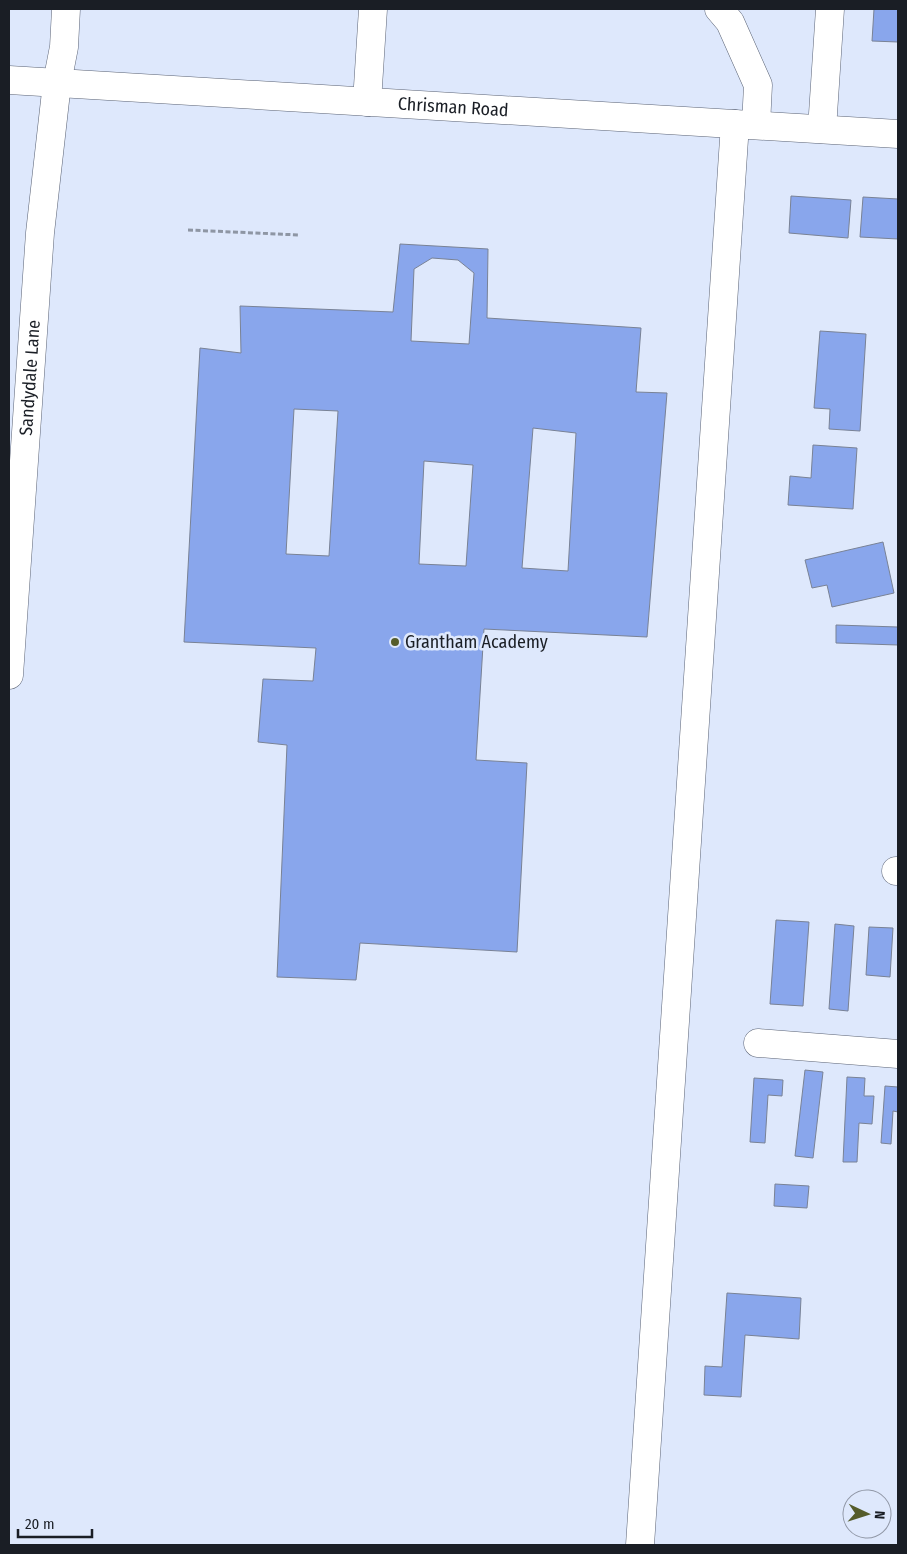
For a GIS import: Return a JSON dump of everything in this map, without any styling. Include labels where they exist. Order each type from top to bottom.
[{"type":"street","name":"Sandydale Lane","points":[[9,675],[40,233],[57,83],[64,46],[66,9]]},
{"type":"street","points":[[367,102],[373,9]]},
{"type":"street","points":[[640,1545],[746,124],[758,85],[730,22],[719,9]]},
{"type":"street","points":[[822,129],[830,9]]},
{"type":"street","name":"Chrisman Road","points":[[9,80],[898,134]]},
{"type":"street","points":[[758,1042],[898,1054]]},
{"type":"path","points":[[188,230],[299,235]]},
{"type":"building","points":[[874,9],[898,9],[898,42],[872,41]]},
{"type":"building","points":[[791,196],[851,200],[848,238],[789,233]]},
{"type":"building","points":[[863,197],[898,199],[898,239],[860,237]]},
{"type":"building","points":[[400,244],[488,249],[487,318],[641,328],[636,392],[667,393],[647,637],[484,629],[476,760],[527,763],[517,952],[360,943],[356,980],[277,977],[287,745],[258,742],[263,679],[313,681],[316,648],[184,642],[200,348],[241,353],[240,306],[393,312]],"holes":[[[432,258],[458,260],[474,273],[469,344],[411,341],[414,269]],[[294,409],[338,411],[329,556],[286,554]],[[533,428],[576,433],[568,571],[522,568]],[[424,461],[473,465],[466,566],[419,564]]]},
{"type":"building","points":[[820,331],[866,334],[860,431],[829,429],[830,409],[814,408]]},
{"type":"building","points":[[813,445],[857,448],[853,509],[788,505],[790,476],[811,478]]},
{"type":"building","points":[[883,542],[894,593],[832,607],[827,585],[812,588],[805,560]]},
{"type":"building","points":[[836,625],[898,627],[898,645],[836,643]]},
{"type":"building","points":[[776,920],[809,922],[803,1006],[770,1004]]},
{"type":"building","points":[[835,924],[854,926],[848,1011],[829,1009]]},
{"type":"building","points":[[869,927],[893,928],[890,977],[866,975]]},
{"type":"building","points":[[805,1070],[823,1072],[813,1158],[795,1156]]},
{"type":"building","points":[[847,1077],[865,1078],[864,1096],[874,1096],[872,1124],[859,1123],[857,1162],[843,1162]]},
{"type":"building","points":[[754,1078],[783,1080],[782,1096],[768,1095],[765,1143],[750,1142]]},
{"type":"building","points":[[885,1086],[898,1087],[898,1112],[893,1111],[891,1144],[881,1143]]},
{"type":"building","points":[[775,1184],[809,1186],[807,1208],[774,1206]]},
{"type":"building","points":[[727,1293],[801,1298],[799,1339],[745,1335],[741,1397],[704,1395],[705,1366],[722,1367]]},
{"type":"place","name":"Grantham Academy","points":[[395,642]]}]
